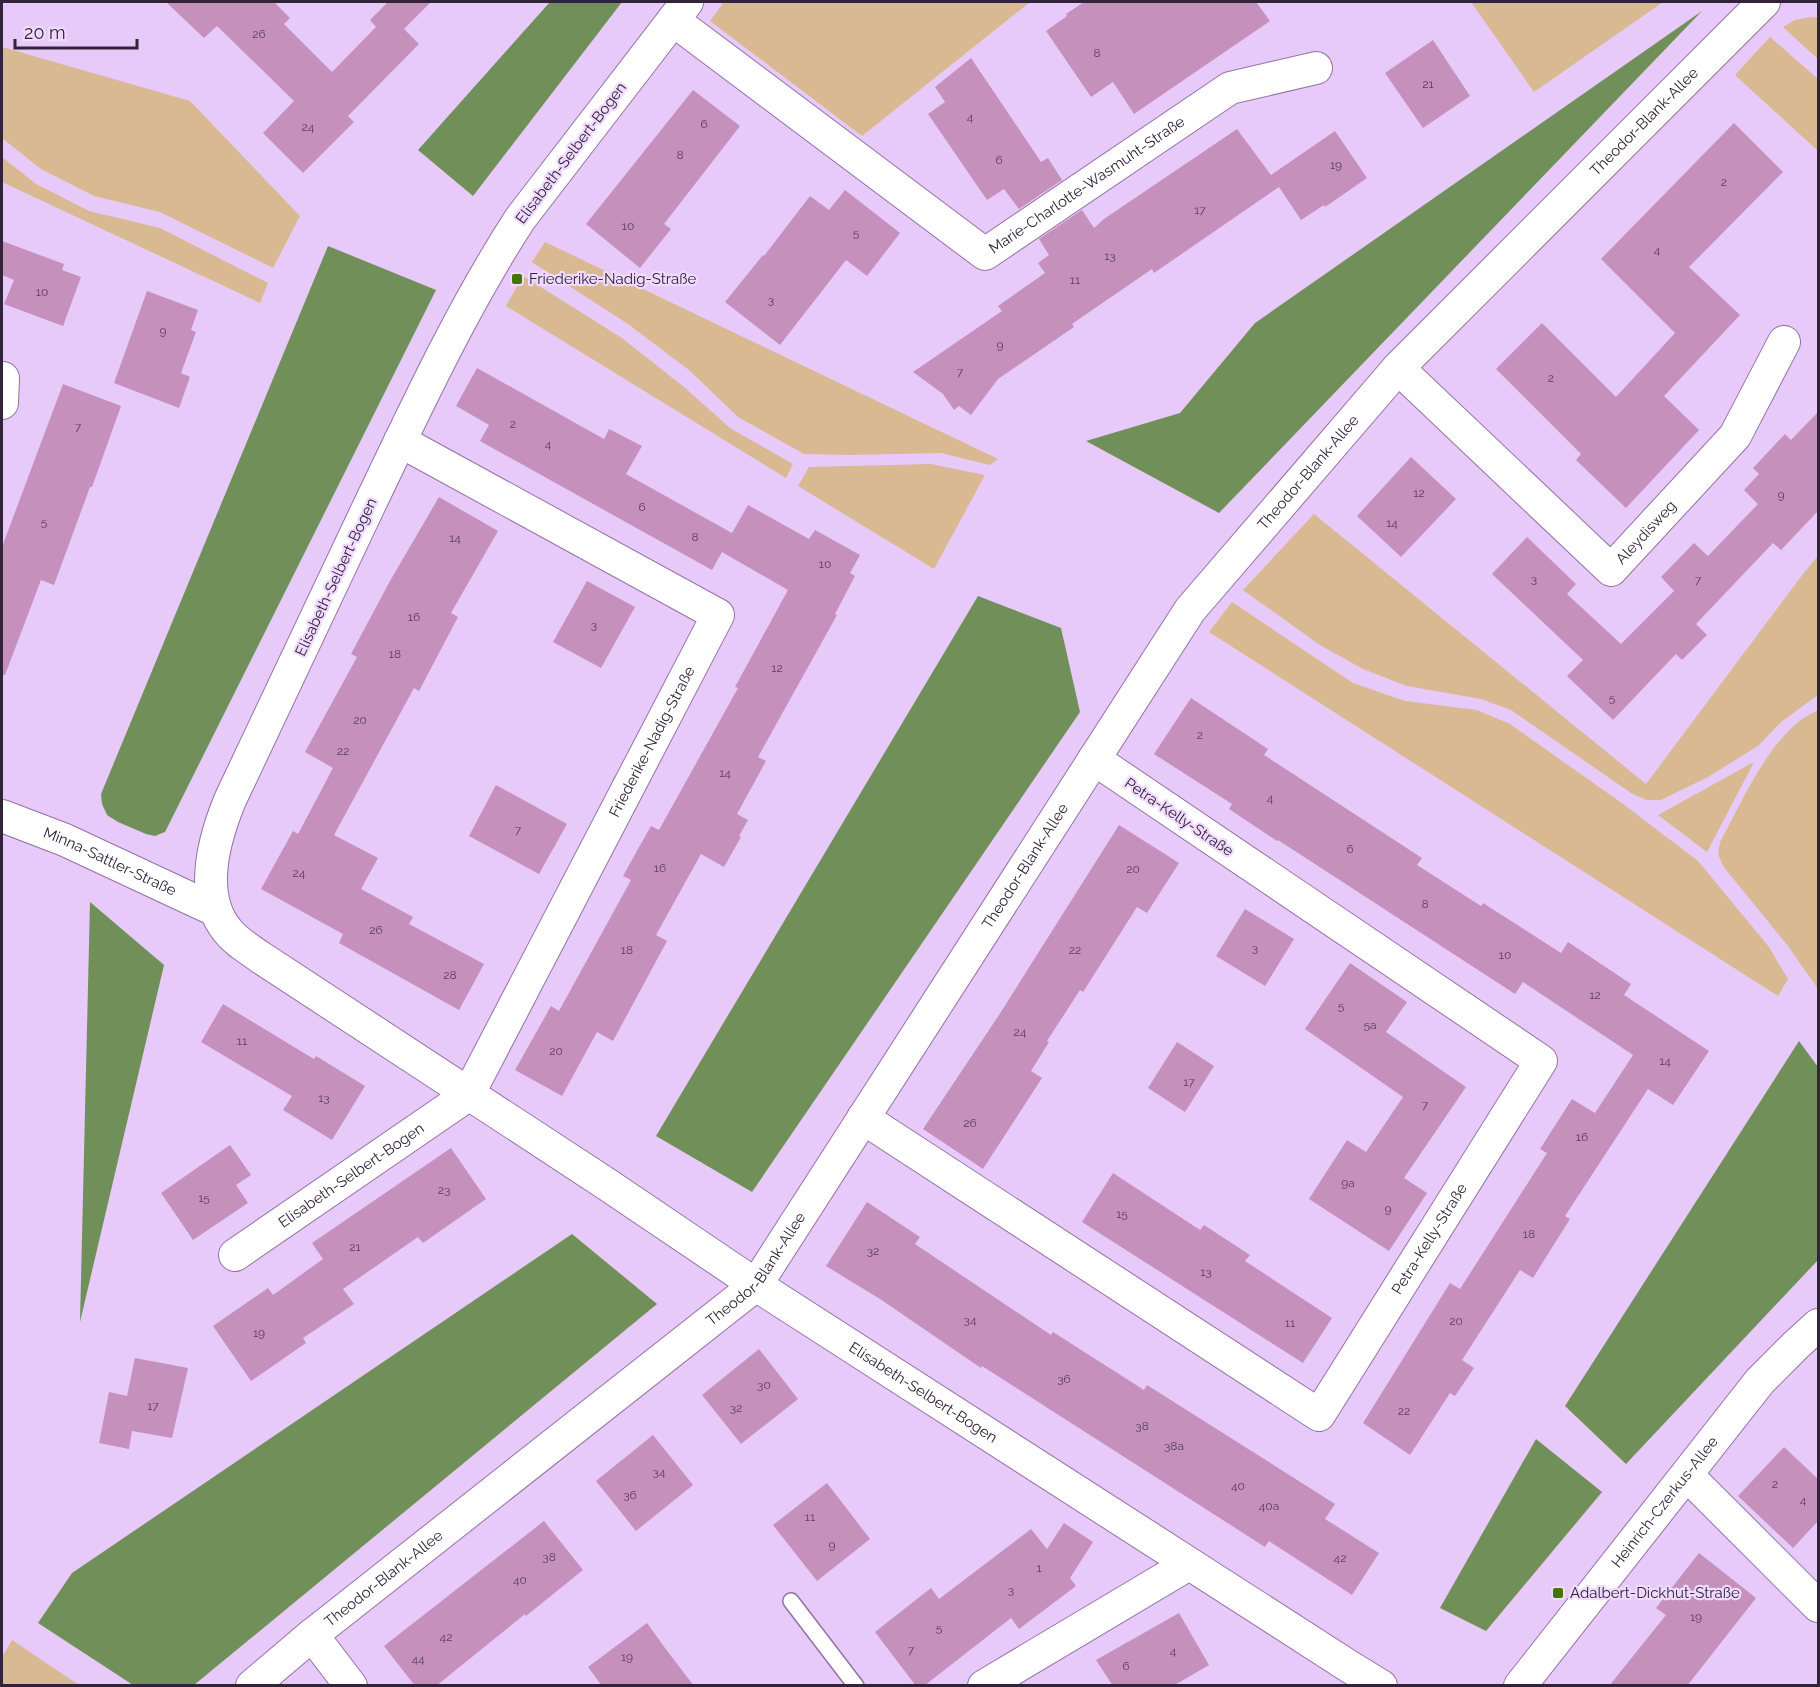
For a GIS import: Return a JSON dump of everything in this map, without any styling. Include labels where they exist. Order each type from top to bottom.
[{"type":"street","name":"Theodor-Blank-Allee","points":[[252,1686],[312,1635],[756,1285],[1190,610],[1398,368],[1764,2]]},
{"type":"street","name":"Marie-Charlotte-Wasmuht-Straße","points":[[680,11],[985,255],[1230,88],[1316,68]]},
{"type":"street","name":"Elisabeth-Selbert-Bogen","points":[[680,11],[514,227],[463,316],[400,441],[225,812],[214,845],[210,875],[215,910],[227,931],[260,957],[756,1285],[1381,1686]]},
{"type":"street","name":"Aleydisweg","points":[[1398,368],[1611,570],[1735,436],[1785,342]]},
{"type":"street","name":"Friederike-Nadig-Straße","points":[[400,441],[718,615],[468,1095]]},
{"type":"street","name":"Petra-Kelly-Straße","points":[[863,1118],[1319,1415],[1541,1061],[1094,759]]},
{"type":"street","name":"Minna-Sattler-Straße","points":[[2,816],[65,840],[215,910]]},
{"type":"street","name":"Elisabeth-Selbert-Bogen","points":[[235,1255],[468,1095]]},
{"type":"street","name":"Heinrich-Czerkus-Allee","points":[[1520,1686],[1760,1381],[1818,1325]]},
{"type":"street","points":[[1687,1474],[1818,1606]]},
{"type":"street","points":[[984,1686],[1189,1564]]},
{"type":"street","points":[[312,1635],[351,1686]]},
{"type":"lane","points":[[791,1601],[856,1686]]},
{"type":"shaded area","points":[[550,2],[622,2],[473,196],[418,150]]},
{"type":"shaded area","points":[[724,2],[1030,2],[862,136],[710,21]]},
{"type":"shaded area","points":[[1471,2],[1663,2],[1534,92]]},
{"type":"shaded area","points":[[1702,11],[1219,513],[1086,441],[1180,413],[1255,323]]},
{"type":"shaded area","points":[[1818,18],[1818,59],[1783,27],[1795,20]]},
{"type":"shaded area","points":[[1770,37],[1818,79],[1818,151],[1735,75]]},
{"type":"shaded area","points":[[2,47],[190,101],[300,216],[273,268],[160,212],[94,196],[41,169],[2,138]]},
{"type":"shaded area","points":[[2,157],[36,184],[89,211],[160,228],[268,283],[260,303],[2,182]]},
{"type":"shaded area","points":[[545,242],[998,459],[990,465],[941,453],[804,454],[738,417],[689,370],[628,324],[532,262]]},
{"type":"shaded area","points":[[328,246],[436,290],[165,832],[155,836],[146,834],[107,815],[101,794]]},
{"type":"shaded area","points":[[523,276],[622,338],[684,387],[730,428],[793,464],[786,478],[506,306]]},
{"type":"shaded area","points":[[931,464],[985,475],[934,569],[798,486],[809,467]]},
{"type":"shaded area","points":[[1314,514],[1646,784],[1818,556],[1818,695],[1781,722],[1758,746],[1708,777],[1661,800],[1646,800],[1631,793],[1511,710],[1481,699],[1407,686],[1363,669],[1320,645],[1243,590]]},
{"type":"shaded area","points":[[978,596],[1061,628],[1080,712],[752,1192],[656,1136]]},
{"type":"shaded area","points":[[1232,602],[1353,683],[1405,701],[1477,710],[1510,724],[1623,804],[1698,861],[1769,947],[1788,979],[1778,996],[1209,632]]},
{"type":"shaded area","points":[[1818,710],[1818,989],[1788,946],[1723,866],[1718,854],[1720,842],[1746,793],[1777,744],[1802,719]]},
{"type":"shaded area","points":[[1754,762],[1707,852],[1658,815]]},
{"type":"shaded area","points":[[90,902],[164,965],[80,1322]]},
{"type":"shaded area","points":[[1799,1041],[1818,1067],[1818,1260],[1626,1464],[1565,1406]]},
{"type":"shaded area","points":[[572,1234],[657,1304],[194,1685],[133,1685],[38,1623],[72,1573]]},
{"type":"shaded area","points":[[1536,1439],[1602,1492],[1486,1631],[1440,1608]]},
{"type":"shaded area","points":[[12,1640],[79,1685],[2,1685],[2,1657]]},
{"type":"building","points":[[166,2],[274,2],[290,18],[284,24],[332,72],[376,27],[370,20],[388,2],[431,2],[404,29],[419,44],[348,116],[354,122],[303,173],[263,133],[294,101],[217,26],[204,38]]},
{"type":"building","points":[[1084,2],[1256,2],[1270,21],[1134,114],[1113,82],[1091,97],[1046,31]]},
{"type":"building","points":[[1433,40],[1470,96],[1423,128],[1385,73]]},
{"type":"building","points":[[971,58],[1041,162],[1048,158],[1062,180],[1019,209],[1004,189],[987,200],[928,114],[945,102],[935,87]]},
{"type":"building","points":[[693,90],[740,126],[664,224],[671,229],[640,268],[586,224]]},
{"type":"building","points":[[1734,123],[1783,172],[1689,267],[1740,315],[1664,396],[1699,430],[1626,508],[1576,460],[1581,454],[1496,369],[1542,323],[1616,397],[1675,333],[1601,259]]},
{"type":"building","points":[[1237,129],[1271,175],[1335,131],[1367,178],[1325,207],[1324,205],[1301,220],[1279,187],[1154,273],[1152,269],[1072,324],[1074,327],[998,379],[971,415],[959,406],[954,410],[943,394],[913,372],[1002,311],[998,306],[1045,273],[1038,263],[1049,255],[1039,239],[1082,210],[1094,228]]},
{"type":"building","points":[[845,190],[900,233],[867,276],[846,260],[780,345],[725,302],[810,196],[829,210]]},
{"type":"building","points":[[2,241],[64,264],[62,270],[81,277],[63,326],[4,304],[14,280],[2,275]]},
{"type":"building","points":[[147,291],[198,310],[191,330],[196,332],[181,373],[190,377],[179,408],[114,383]]},
{"type":"building","points":[[477,368],[604,439],[609,429],[642,446],[626,474],[732,533],[748,505],[809,539],[815,530],[860,555],[850,573],[855,576],[835,614],[837,615],[758,757],[766,761],[737,814],[748,820],[739,836],[741,837],[724,867],[701,854],[656,935],[667,941],[613,1041],[597,1032],[562,1096],[515,1070],[551,1006],[559,1011],[631,880],[623,876],[651,826],[659,830],[738,688],[735,687],[788,590],[722,552],[712,570],[480,441],[489,425],[456,406]]},
{"type":"building","points":[[63,384],[121,406],[54,585],[41,580],[5,675],[2,675],[2,547]]},
{"type":"building","points":[[1818,412],[1818,511],[1781,550],[1773,543],[1696,624],[1707,635],[1682,660],[1676,654],[1613,720],[1567,676],[1583,660],[1492,574],[1527,537],[1576,584],[1567,594],[1621,644],[1674,591],[1661,577],[1694,543],[1708,556],[1758,504],[1744,490],[1759,474],[1753,468],[1785,434],[1791,440]]},
{"type":"building","points":[[1411,457],[1456,499],[1401,557],[1357,516]]},
{"type":"building","points":[[439,497],[498,531],[451,613],[458,617],[419,691],[414,688],[334,835],[378,858],[361,889],[413,917],[409,924],[484,964],[459,1010],[339,943],[343,934],[261,889],[293,831],[298,834],[333,768],[305,752],[357,657],[351,654]]},
{"type":"building","points":[[587,581],[635,607],[601,668],[553,642]]},
{"type":"building","points":[[1191,698],[1268,749],[1264,755],[1422,858],[1417,865],[1481,906],[1483,903],[1561,953],[1568,942],[1631,984],[1624,995],[1709,1051],[1673,1105],[1648,1089],[1565,1216],[1570,1219],[1533,1278],[1520,1270],[1462,1360],[1474,1368],[1455,1396],[1450,1393],[1410,1455],[1363,1423],[1450,1283],[1460,1289],[1547,1153],[1540,1149],[1572,1099],[1595,1113],[1633,1055],[1523,982],[1515,994],[1277,841],[1229,809],[1232,804],[1154,754]]},
{"type":"building","points":[[496,785],[567,824],[539,874],[469,836]]},
{"type":"building","points":[[1119,825],[1179,863],[1147,913],[1137,907],[1083,992],[1080,990],[1047,1041],[1049,1042],[1031,1071],[1042,1078],[983,1169],[923,1129],[999,1015]]},
{"type":"building","points":[[1245,909],[1294,939],[1265,986],[1216,956]]},
{"type":"building","points":[[1350,963],[1407,1002],[1386,1032],[1466,1087],[1404,1178],[1427,1193],[1389,1251],[1309,1199],[1347,1140],[1366,1152],[1403,1097],[1305,1029]]},
{"type":"building","points":[[223,1004],[314,1059],[316,1056],[365,1086],[332,1140],[283,1110],[292,1096],[201,1042]]},
{"type":"building","points":[[1177,1042],[1214,1066],[1185,1112],[1148,1088]]},
{"type":"building","points":[[230,1145],[251,1175],[236,1185],[248,1203],[193,1240],[161,1193]]},
{"type":"building","points":[[451,1148],[486,1199],[423,1243],[418,1237],[343,1289],[354,1304],[303,1338],[306,1343],[251,1381],[213,1326],[268,1288],[273,1295],[323,1259],[312,1243]]},
{"type":"building","points":[[1113,1173],[1200,1230],[1204,1225],[1250,1255],[1245,1261],[1332,1318],[1303,1363],[1082,1222]]},
{"type":"building","points":[[867,1202],[920,1237],[915,1244],[1051,1335],[1053,1332],[1144,1390],[1147,1385],[1335,1504],[1325,1519],[1379,1553],[1352,1595],[1269,1541],[1265,1547],[982,1366],[981,1368],[880,1299],[826,1266]]},
{"type":"building","points":[[759,1349],[798,1399],[741,1444],[702,1395]]},
{"type":"building","points":[[135,1358],[188,1368],[172,1438],[132,1431],[129,1449],[99,1443],[109,1392],[127,1396]]},
{"type":"building","points":[[653,1435],[693,1485],[636,1531],[596,1481]]},
{"type":"building","points":[[1784,1447],[1818,1479],[1818,1521],[1793,1548],[1738,1496]]},
{"type":"building","points":[[827,1483],[870,1539],[817,1581],[773,1525]]},
{"type":"building","points":[[544,1521],[583,1570],[436,1686],[415,1686],[384,1646]]},
{"type":"building","points":[[1064,1523],[1093,1542],[1070,1578],[1076,1586],[1019,1629],[1011,1618],[924,1686],[916,1686],[875,1632],[931,1588],[939,1599],[1031,1529],[1047,1549]]},
{"type":"building","points":[[1699,1553],[1756,1598],[1687,1686],[1609,1686],[1666,1615],[1656,1608]]},
{"type":"building","points":[[1179,1613],[1209,1665],[1173,1686],[1113,1686],[1096,1660]]},
{"type":"building","points":[[647,1623],[694,1686],[602,1686],[588,1667]]},
{"type":"place","name":"Friederike-Nadig-Straße","points":[[517,279]]},
{"type":"place","name":"Adalbert-Dickhut-Straße","points":[[1558,1593]]}]
